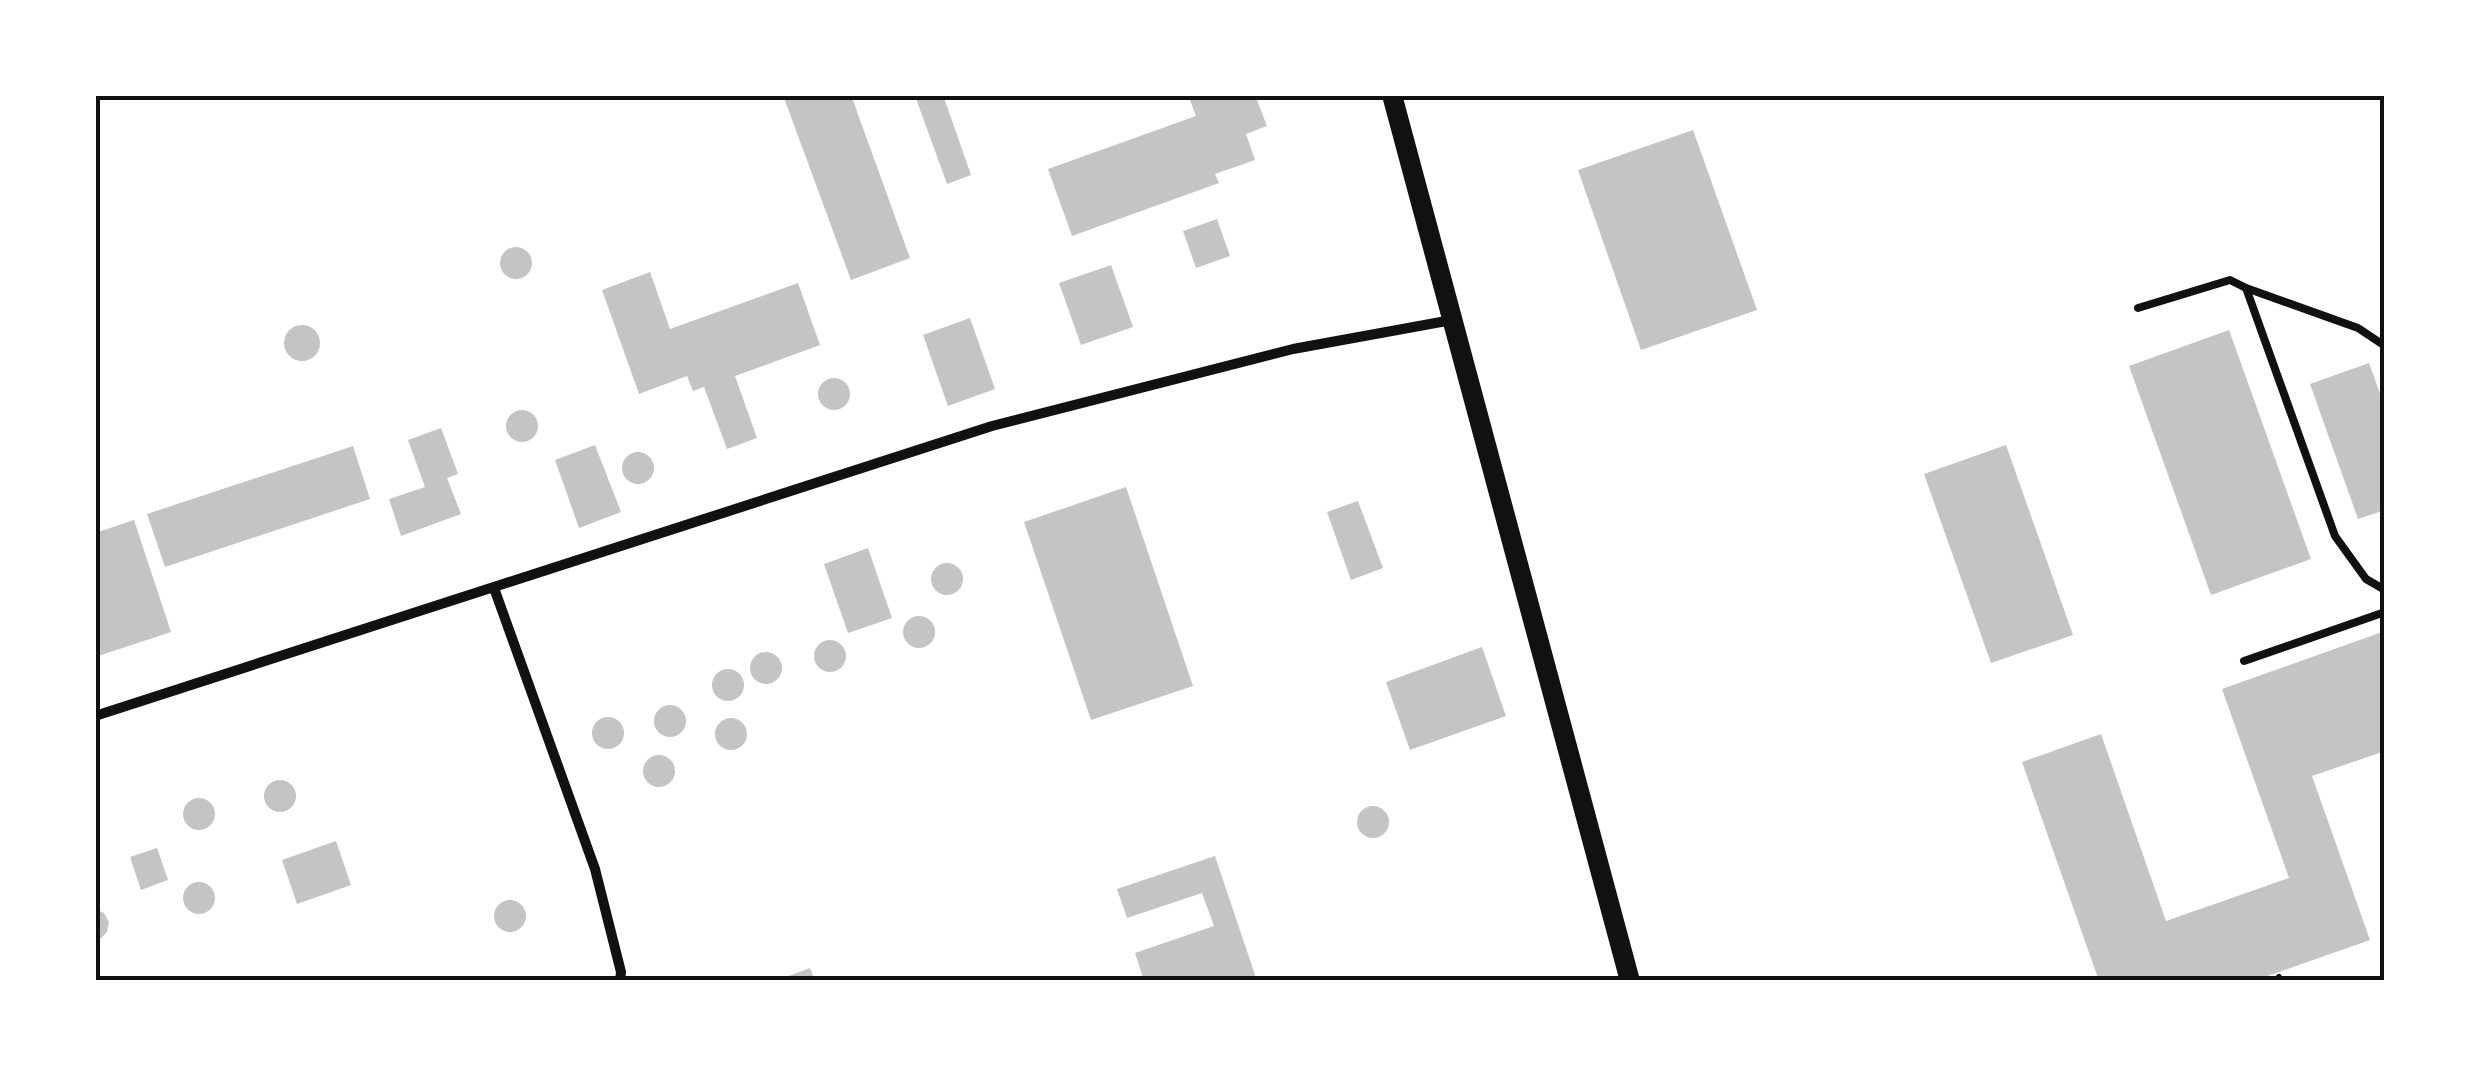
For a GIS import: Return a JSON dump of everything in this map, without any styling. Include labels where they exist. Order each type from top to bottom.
[{"type":"main road","points":[[1392,95],[1630,981]]},
{"type":"street","points":[[95,716],[992,426],[1294,348],[1453,320]]},
{"type":"street","points":[[494,588],[595,870],[622,972],[620,981]]},
{"type":"lane","points":[[2138,308],[2230,280],[2358,328],[2385,346]]},
{"type":"lane","points":[[2246,288],[2335,536],[2366,579],[2385,590]]},
{"type":"lane","points":[[2244,661],[2385,612]]},
{"type":"building","points":[[783,95],[851,95],[910,258],[851,280]]},
{"type":"building","points":[[943,95],[971,175],[947,184],[915,96]]},
{"type":"building","points":[[1188,95],[1255,95],[1267,126],[1246,134],[1255,160],[1215,174],[1219,183],[1072,236],[1048,169],[1196,116]]},
{"type":"building","points":[[1693,130],[1757,310],[1641,350],[1578,170]]},
{"type":"building","points":[[1217,219],[1230,256],[1196,268],[1183,231]]},
{"type":"building","points":[[516,247],[527,252],[532,263],[527,274],[516,279],[505,274],[500,263],[505,252]]},
{"type":"building","points":[[1111,265],[1133,327],[1081,345],[1059,283]]},
{"type":"building","points":[[650,272],[670,329],[798,283],[820,345],[735,376],[757,438],[727,449],[704,387],[693,391],[687,376],[639,394],[602,290]]},
{"type":"building","points":[[970,318],[995,389],[948,406],[923,335]]},
{"type":"building","points":[[302,325],[315,330],[320,343],[315,356],[302,361],[289,356],[284,343],[289,330]]},
{"type":"building","points":[[2229,330],[2311,559],[2211,595],[2129,366]]},
{"type":"building","points":[[2369,363],[2385,407],[2385,510],[2358,519],[2310,384]]},
{"type":"building","points":[[834,378],[845,383],[850,394],[845,405],[834,410],[823,405],[818,394],[823,383]]},
{"type":"building","points":[[522,410],[533,415],[538,426],[533,437],[522,442],[511,437],[506,426],[511,415]]},
{"type":"building","points":[[441,428],[458,474],[447,478],[461,514],[401,536],[389,499],[425,487],[408,440]]},
{"type":"building","points":[[595,445],[621,512],[579,528],[555,460]]},
{"type":"building","points":[[2006,445],[2073,635],[1991,663],[1924,474]]},
{"type":"building","points":[[353,446],[370,499],[165,567],[147,514]]},
{"type":"building","points":[[638,452],[649,457],[654,468],[649,479],[638,484],[627,479],[622,468],[627,457]]},
{"type":"building","points":[[1126,487],[1193,686],[1091,720],[1024,522]]},
{"type":"building","points":[[1358,501],[1383,568],[1351,580],[1327,512]]},
{"type":"building","points":[[134,520],[171,632],[95,657],[95,533]]},
{"type":"building","points":[[868,548],[892,618],[848,633],[824,564]]},
{"type":"building","points":[[947,563],[958,568],[963,579],[958,590],[947,595],[936,590],[931,579],[936,568]]},
{"type":"building","points":[[919,616],[930,621],[935,632],[930,643],[919,648],[908,643],[903,632],[908,621]]},
{"type":"building","points":[[2385,631],[2385,751],[2312,776],[2370,940],[2253,981],[2099,981],[2022,762],[2101,734],[2166,921],[2289,878],[2222,689]]},
{"type":"building","points":[[830,640],[841,645],[846,656],[841,667],[830,672],[819,667],[814,656],[819,645]]},
{"type":"building","points":[[1482,647],[1506,716],[1410,750],[1386,682]]},
{"type":"building","points":[[766,652],[777,657],[782,668],[777,679],[766,684],[755,679],[750,668],[755,657]]},
{"type":"building","points":[[728,669],[739,674],[744,685],[739,696],[728,701],[717,696],[712,685],[717,674]]},
{"type":"building","points":[[670,705],[681,710],[686,721],[681,732],[670,737],[659,732],[654,721],[659,710]]},
{"type":"building","points":[[608,717],[619,722],[624,733],[619,744],[608,749],[597,744],[592,733],[597,722]]},
{"type":"building","points":[[731,718],[742,723],[747,734],[742,745],[731,750],[720,745],[715,734],[720,723]]},
{"type":"building","points":[[659,755],[670,760],[675,771],[670,782],[659,787],[648,782],[643,771],[648,760]]},
{"type":"building","points":[[280,780],[291,785],[296,796],[291,807],[280,812],[269,807],[264,796],[269,785]]},
{"type":"building","points":[[199,798],[210,803],[215,814],[210,825],[199,830],[188,825],[183,814],[188,803]]},
{"type":"building","points":[[1373,806],[1384,811],[1389,822],[1384,833],[1373,838],[1362,833],[1357,822],[1362,811]]},
{"type":"building","points":[[336,841],[351,885],[297,904],[282,860]]},
{"type":"building","points":[[157,848],[168,880],[141,890],[130,857]]},
{"type":"building","points":[[1215,856],[1257,981],[1144,981],[1135,953],[1214,926],[1202,893],[1127,918],[1117,889]]},
{"type":"building","points":[[199,882],[210,887],[215,898],[210,909],[199,914],[188,909],[183,898],[188,887]]},
{"type":"building","points":[[510,900],[521,905],[526,916],[521,927],[510,932],[499,927],[494,916],[499,905]]},
{"type":"building","points":[[95,909],[104,913],[109,922],[107,932],[95,940]]},
{"type":"building","points":[[810,968],[815,981],[775,981]]}]
